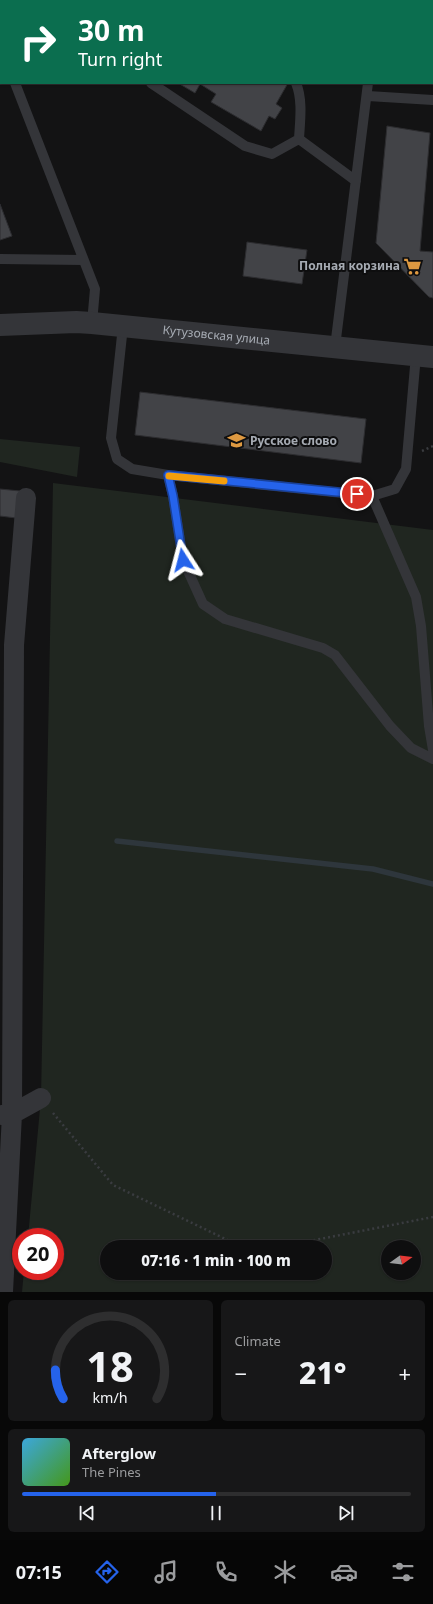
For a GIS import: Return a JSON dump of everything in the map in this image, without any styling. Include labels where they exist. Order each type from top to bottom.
[{"type":"street","name":"Кутузовская улица","points":[[0,325],[76,322],[92,323],[425,356]]},
{"type":"street","points":[[2,1292],[6,1115],[7,644],[26,498]]},
{"type":"street","points":[[6,1115],[42,1098]]},
{"type":"lane","points":[[15,84],[95,288],[92,323]]},
{"type":"lane","points":[[152,84],[245,146],[272,154],[299,139]]},
{"type":"lane","points":[[296,84],[299,90],[300,109],[299,139]]},
{"type":"lane","points":[[335,347],[368,96],[368,84]]},
{"type":"lane","points":[[368,96],[433,100]]},
{"type":"lane","points":[[299,139],[356,181]]},
{"type":"lane","points":[[0,259],[83,260]]},
{"type":"lane","points":[[123,326],[111,438],[116,459],[132,470],[372,496],[395,489],[406,469],[425,356]]},
{"type":"lane","points":[[168,475],[173,496],[183,560],[203,604],[225,619],[323,648],[335,655],[390,726],[411,748],[433,759]]},
{"type":"lane","points":[[372,496],[416,597],[421,626],[429,726],[433,750]]},
{"type":"path","points":[[42,1098],[113,1185],[227,1240]]},
{"type":"path","points":[[315,1240],[433,1217]]},
{"type":"shaded area","points":[[0,439],[80,447],[77,477],[0,462]]},
{"type":"shaded area","points":[[53,483],[433,530],[433,1292],[22,1292],[23,1280],[64,1280],[64,1228],[29,1228],[41,1098]]},
{"type":"building","points":[[180,84],[200,84],[195,93]]},
{"type":"building","points":[[200,84],[287,84],[276,104],[282,108],[275,119],[269,116],[261,131],[211,102],[216,94]]},
{"type":"building","points":[[387,126],[430,133],[420,251],[433,252],[433,298],[429,297],[376,243]]},
{"type":"building","points":[[0,204],[12,236],[0,240]]},
{"type":"building","points":[[247,242],[307,250],[302,284],[243,276]]},
{"type":"building","points":[[140,392],[366,419],[361,463],[135,435]]},
{"type":"building","points":[[0,489],[20,491],[16,518],[0,516]]},
{"type":"waterway","points":[[117,841],[373,869],[433,884]]},
{"type":"slow traffic","points":[[169,476],[224,481]]},
{"type":"place","name":"Полная корзина","points":[[413,266]]},
{"type":"place","name":"Русское слово","points":[[237,441]]},
{"type":"route","points":[[183,560],[173,496],[168,475],[357,494]]}]
